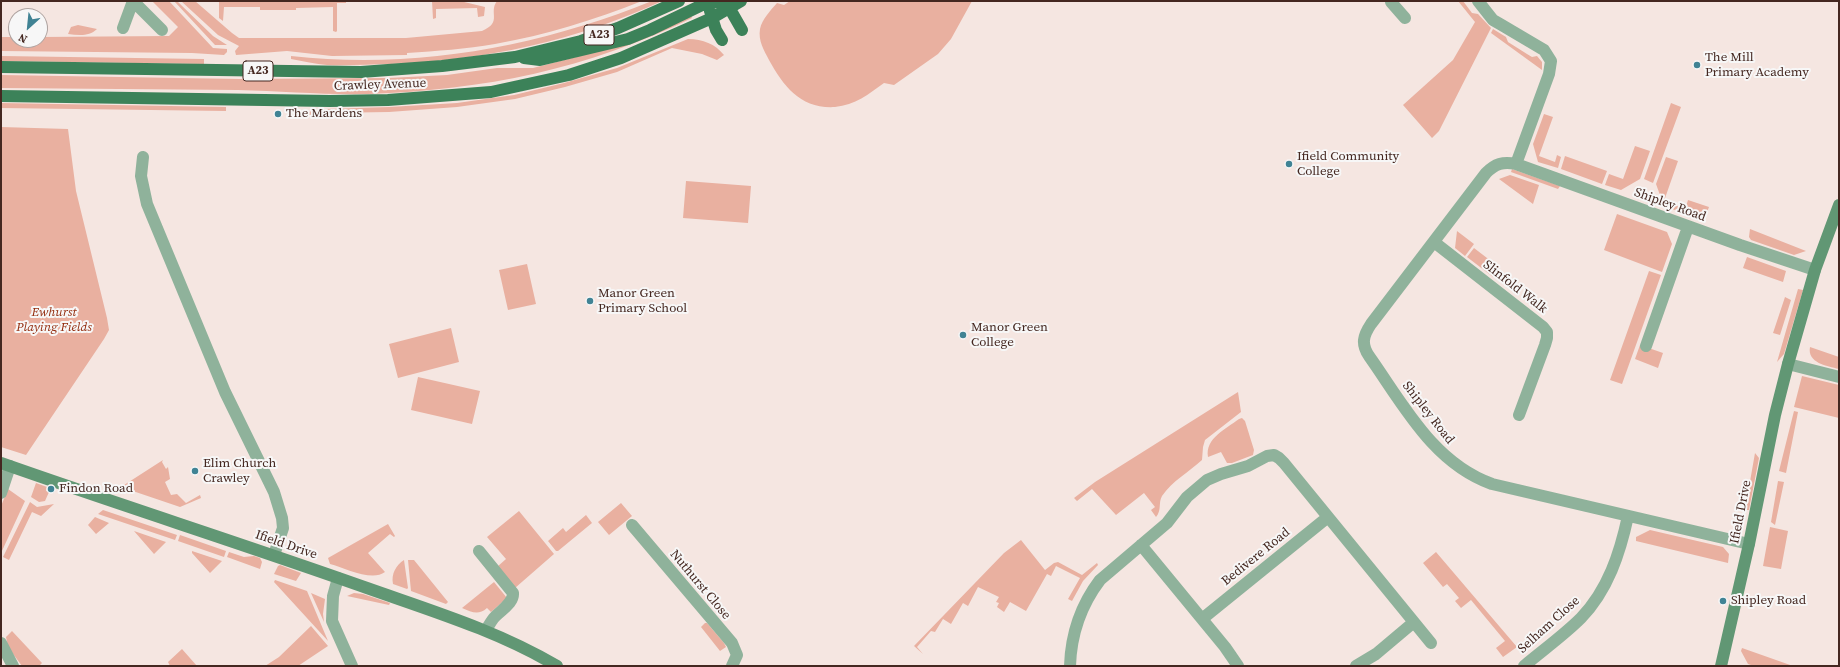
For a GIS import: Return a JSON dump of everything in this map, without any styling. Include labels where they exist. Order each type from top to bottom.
[{"type":"main road","name":"Crawley Avenue","points":[[1,67],[361,72],[435,67],[515,57],[566,45],[611,31],[679,1]]},
{"type":"main road","name":"Crawley Avenue","points":[[1,96],[330,101],[388,100],[491,92],[569,75],[620,58],[712,18],[730,9],[741,1]]},
{"type":"main road","points":[[515,57],[540,60],[613,43],[650,30],[710,2],[723,4],[730,9],[742,30]]},
{"type":"main road","points":[[686,30],[711,31],[722,40],[712,18],[710,2]]},
{"type":"street","points":[[124,28],[133,1],[162,30]]},
{"type":"street","points":[[1391,1],[1405,18]]},
{"type":"street","points":[[1478,1],[1493,20],[1544,50],[1551,61],[1549,74],[1516,164]]},
{"type":"street","points":[[143,157],[141,176],[147,204],[225,392],[279,505],[283,528],[274,555]]},
{"type":"street","name":"Shipley Road","points":[[1749,544],[1492,484],[1463,470],[1445,457],[1430,441],[1369,356],[1363,344],[1366,331],[1491,168],[1502,162],[1516,164],[1688,227],[1815,270]]},
{"type":"street","name":"Ifield Drive","points":[[1724,665],[1767,452],[1788,364],[1815,270],[1839,205]]},
{"type":"street","points":[[1646,346],[1688,227]]},
{"type":"street","name":"Slinfold Walk","points":[[1434,242],[1543,327],[1546,332],[1545,345],[1520,415]]},
{"type":"street","points":[[1788,364],[1839,377]]},
{"type":"street","points":[[1070,666],[1070,651],[1079,617],[1092,590],[1111,569],[1167,523],[1187,497],[1207,480],[1248,466],[1267,456],[1274,455],[1279,458],[1328,517],[1430,643]]},
{"type":"street","points":[[1,493],[5,465]]},
{"type":"street","name":"Ifield Drive","points":[[5,465],[274,555],[486,630],[518,644],[557,666]]},
{"type":"street","name":"Selham Close","points":[[1524,666],[1574,624],[1594,602],[1615,565],[1628,516]]},
{"type":"street","name":"Bedivere Road","points":[[1202,619],[1328,517]]},
{"type":"street","name":"Nuthurst Close","points":[[632,526],[732,643],[737,655],[732,666]]},
{"type":"street","points":[[1141,544],[1238,666]]},
{"type":"street","points":[[479,552],[513,592],[510,602],[492,620],[486,630]]},
{"type":"street","points":[[338,578],[333,596],[332,621],[352,666]]},
{"type":"street","points":[[1356,666],[1376,654],[1414,622]]},
{"type":"street","points":[[1,643],[13,666]]},
{"type":"green space","points":[[152,1],[169,1],[213,48],[227,49],[227,52],[224,55],[192,53],[1,51],[1,37],[8,37],[8,48],[48,48],[48,37],[169,36],[178,27]]},
{"type":"green space","points":[[174,1],[177,1],[213,36],[227,45],[215,45]]},
{"type":"green space","points":[[181,1],[195,1],[239,38],[406,38],[482,31],[488,28],[494,21],[494,9],[497,1],[642,1],[570,26],[495,44],[462,49],[407,53],[407,55],[332,56],[287,51],[236,55],[235,51],[239,46],[218,35]]},
{"type":"green space","points":[[219,1],[346,1],[346,3],[337,3],[336,32],[333,31],[333,7],[296,8],[296,10],[260,10],[260,7],[224,7],[223,21],[219,18]]},
{"type":"green space","points":[[432,1],[460,1],[485,7],[484,16],[478,17],[477,8],[436,9],[436,18],[433,19]]},
{"type":"green space","points":[[652,1],[662,1],[597,27],[530,46],[496,53],[426,62],[391,64],[327,65],[291,59],[291,56],[337,60],[383,60],[429,57],[475,51],[565,31]]},
{"type":"green space","points":[[790,1],[972,1],[951,39],[938,54],[894,85],[884,83],[867,95],[849,104],[835,107],[823,107],[803,100],[795,94],[781,79],[763,49],[760,29],[763,22],[777,3],[784,5]]},
{"type":"green space","points":[[1458,1],[1463,1],[1472,13],[1478,14],[1491,28],[1439,131],[1432,138],[1403,105],[1453,60],[1475,22]]},
{"type":"green space","points":[[691,16],[692,18],[653,36],[614,51],[534,74],[453,88],[411,92],[352,94],[238,90],[1,88],[1,75],[240,79],[388,78],[447,75],[497,68],[533,68],[576,57]]},
{"type":"green space","points":[[78,25],[97,29],[94,32],[87,34],[68,34],[71,27]]},
{"type":"green space","points":[[1493,29],[1506,37],[1508,42],[1527,54],[1532,57],[1537,56],[1542,62],[1542,70],[1491,33]]},
{"type":"green space","points":[[688,39],[708,43],[717,48],[724,55],[717,60],[702,54],[672,48],[617,72],[515,99],[457,107],[389,112],[324,113],[295,117],[291,115],[325,109],[457,103],[514,95],[617,68]]},
{"type":"green space","points":[[1,56],[204,59],[204,64],[1,61]]},
{"type":"green space","points":[[1,103],[226,107],[226,111],[1,108]]},
{"type":"green space","points":[[1671,103],[1681,107],[1653,183],[1644,179]]},
{"type":"green space","points":[[1544,114],[1553,117],[1539,156],[1555,162],[1557,155],[1561,157],[1558,168],[1538,162],[1533,144]]},
{"type":"green space","name":"Ewhurst Playing Fields","points":[[1,127],[68,129],[76,191],[109,330],[26,455],[1,447]]},
{"type":"green space","points":[[1635,146],[1650,151],[1640,179],[1621,190],[1605,185],[1609,174],[1623,179]]},
{"type":"green space","points":[[1565,156],[1607,171],[1602,184],[1561,169]]},
{"type":"green space","points":[[1666,157],[1678,161],[1664,201],[1683,208],[1680,212],[1664,206],[1656,184]]},
{"type":"green space","points":[[1512,169],[1560,186],[1558,189],[1511,172]]},
{"type":"green space","points":[[1510,175],[1539,185],[1533,204],[1499,179]]},
{"type":"green space","points":[[686,181],[751,186],[748,223],[683,218]]},
{"type":"green space","points":[[1688,200],[1709,207],[1704,220],[1684,213]]},
{"type":"green space","points":[[1617,214],[1667,232],[1672,244],[1662,272],[1604,250]]},
{"type":"green space","points":[[1750,229],[1806,251],[1794,255],[1751,240],[1749,237]]},
{"type":"green space","points":[[1457,231],[1474,244],[1465,256],[1455,248]]},
{"type":"green space","points":[[1474,248],[1500,268],[1493,277],[1467,257]]},
{"type":"green space","points":[[1747,257],[1786,271],[1783,282],[1743,268]]},
{"type":"green space","points":[[527,264],[536,304],[508,310],[499,270]]},
{"type":"green space","points":[[1649,271],[1661,275],[1622,384],[1610,380]]},
{"type":"green space","points":[[1798,289],[1803,290],[1784,354],[1777,362]]},
{"type":"green space","points":[[1785,297],[1791,300],[1780,335],[1773,333]]},
{"type":"green space","points":[[451,328],[459,362],[398,378],[389,344]]},
{"type":"green space","points":[[1640,345],[1663,353],[1658,368],[1635,359]]},
{"type":"green space","points":[[1810,347],[1839,357],[1839,369],[1824,365],[1815,360],[1810,352]]},
{"type":"green space","points":[[1802,376],[1839,385],[1839,418],[1794,407]]},
{"type":"green space","points":[[418,377],[480,391],[472,424],[411,410]]},
{"type":"green space","points":[[1238,392],[1241,412],[1205,440],[1202,460],[1166,490],[1162,496],[1159,512],[1156,517],[1151,510],[1155,507],[1144,493],[1116,515],[1092,489],[1077,501],[1074,498],[1095,482]]},
{"type":"green space","points":[[1794,411],[1798,412],[1786,473],[1779,471]]},
{"type":"green space","points":[[1242,418],[1245,421],[1254,450],[1253,455],[1232,463],[1227,463],[1221,452],[1208,457],[1208,450],[1213,439],[1223,430]]},
{"type":"green space","points":[[1755,453],[1759,458],[1749,510],[1745,510]]},
{"type":"green space","points":[[163,460],[162,462],[166,469],[168,467],[170,479],[165,482],[171,495],[177,494],[186,503],[200,495],[201,498],[180,507],[121,487]]},
{"type":"green space","points":[[1778,481],[1784,482],[1775,525],[1771,522]]},
{"type":"green space","points":[[36,483],[47,487],[46,491],[49,492],[45,501],[39,502],[31,497]]},
{"type":"green space","points":[[8,489],[25,501],[1,553],[1,506]]},
{"type":"green space","points":[[30,502],[37,507],[54,504],[41,516],[32,512],[9,560],[3,557]]},
{"type":"green space","points":[[621,503],[632,516],[609,535],[598,522]]},
{"type":"green space","points":[[103,510],[177,535],[175,540],[98,514]]},
{"type":"green space","points":[[519,511],[554,554],[515,588],[497,567],[506,559],[487,537]]},
{"type":"green space","points":[[586,515],[592,523],[558,551],[556,551],[548,541],[563,528],[566,532]]},
{"type":"green space","points":[[95,517],[109,523],[96,534],[88,525]]},
{"type":"green space","points":[[388,524],[395,536],[394,537],[390,534],[368,553],[385,572],[380,575],[366,575],[330,564],[328,558]]},
{"type":"green space","points":[[1770,527],[1788,531],[1781,569],[1763,566]]},
{"type":"green space","points":[[1650,530],[1723,547],[1729,554],[1728,563],[1636,541],[1636,537]]},
{"type":"green space","points":[[134,531],[166,542],[154,554]]},
{"type":"green space","points":[[180,535],[226,551],[224,557],[178,541]]},
{"type":"green space","points":[[1021,540],[1045,570],[1054,563],[1058,562],[1082,575],[1097,563],[1098,565],[1083,581],[1072,601],[1068,599],[1080,578],[1056,566],[1051,576],[1047,574],[1026,611],[1010,602],[1004,612],[997,607],[999,603],[996,602],[999,597],[978,587],[968,606],[963,603],[951,624],[943,619],[935,632],[931,631],[917,647],[923,654],[914,646],[1004,553]]},
{"type":"green space","points":[[192,551],[222,561],[210,573],[192,553]]},
{"type":"green space","points":[[229,552],[244,557],[254,556],[260,558],[262,562],[260,569],[227,557]]},
{"type":"green space","points":[[1436,552],[1517,647],[1503,657],[1496,648],[1505,641],[1471,600],[1461,608],[1455,601],[1459,598],[1447,584],[1443,587],[1423,563]]},
{"type":"green space","points":[[404,560],[407,589],[393,584],[395,570]]},
{"type":"green space","points":[[408,560],[414,560],[448,602],[446,604],[411,591]]},
{"type":"green space","points":[[280,565],[301,573],[296,581],[274,574]]},
{"type":"green space","points":[[275,580],[307,591],[328,641],[274,582]]},
{"type":"green space","points":[[494,582],[507,598],[491,612],[487,608],[478,613],[462,608]]},
{"type":"green space","points":[[311,593],[325,599],[323,614],[324,622]]},
{"type":"green space","points":[[354,593],[363,594],[390,603],[389,605],[347,596]]},
{"type":"green space","points":[[707,623],[726,647],[720,651],[701,627]]},
{"type":"green space","points":[[311,626],[328,646],[298,666],[265,666],[279,657]]},
{"type":"green space","points":[[12,631],[42,663],[39,666],[22,666],[8,647],[6,637]]},
{"type":"green space","points":[[1742,648],[1793,666],[1754,666],[1748,664],[1741,651]]},
{"type":"green space","points":[[182,649],[197,666],[170,666],[168,662]]},
{"type":"place","name":"The Mill Primary Academy","points":[[1697,65]]},
{"type":"place","name":"The Mardens","points":[[278,114]]},
{"type":"place","name":"Ifield Community College","points":[[1289,164]]},
{"type":"place","name":"Manor Green Primary School","points":[[590,301]]},
{"type":"place","name":"Manor Green College","points":[[963,335]]},
{"type":"place","name":"Elim Church Crawley","points":[[195,471]]},
{"type":"place","name":"Findon Road","points":[[51,489]]},
{"type":"place","name":"Shipley Road","points":[[1723,601]]}]
